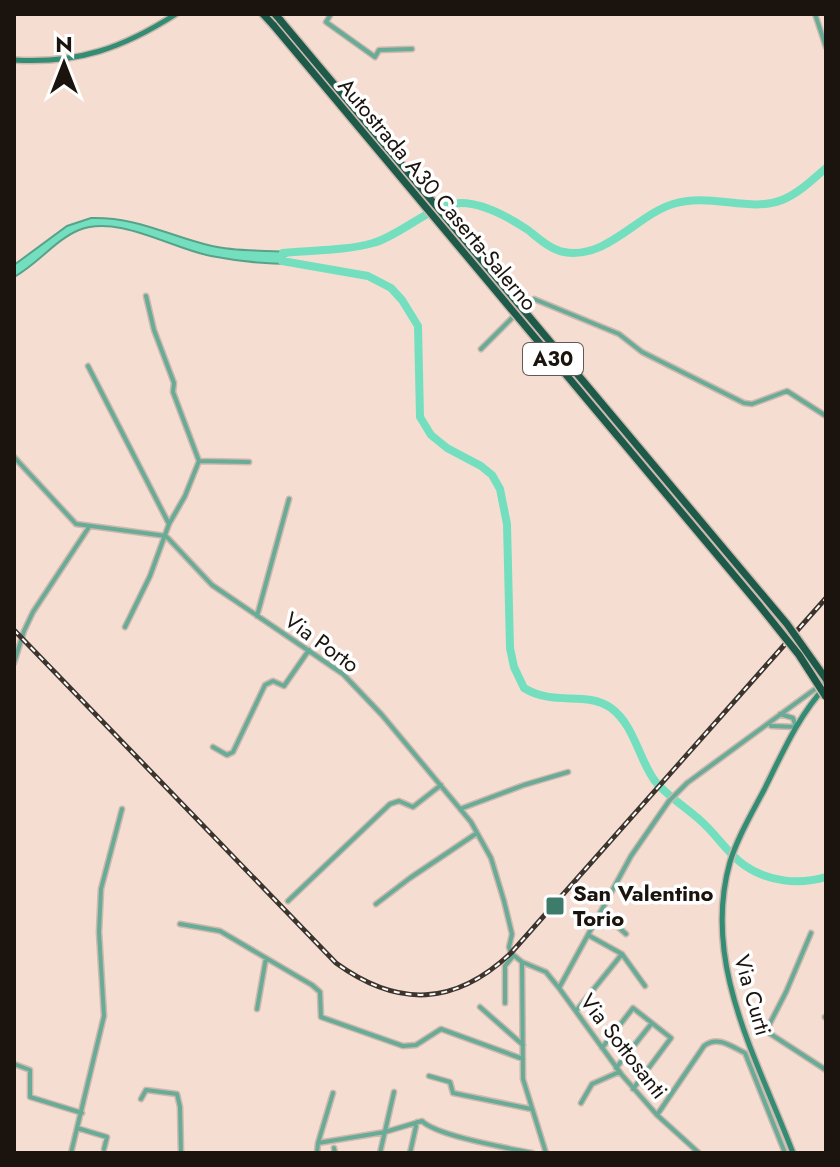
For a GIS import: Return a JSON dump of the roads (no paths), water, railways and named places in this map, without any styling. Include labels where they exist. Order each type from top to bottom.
[{"type":"highway","name":"Autostrada A30 Caserta-Salerno","points":[[263,14],[773,622],[826,697]]},
{"type":"highway","name":"Autostrada A30 Caserta-Salerno","points":[[278,16],[787,624],[826,682]]},
{"type":"main road","points":[[14,60],[57,60],[111,50],[176,14]]},
{"type":"main road","name":"Via Curti","points":[[793,1153],[734,1004],[725,967],[721,927],[727,874],[738,840],[796,727],[826,682]]},
{"type":"street","points":[[331,14],[326,22],[375,57],[379,50],[412,49]]},
{"type":"street","points":[[815,14],[826,47]]},
{"type":"street","points":[[125,627],[199,461],[173,392],[174,383],[154,330],[146,296]]},
{"type":"street","points":[[481,349],[529,302],[540,300],[619,334],[642,352],[744,403],[752,404],[787,391],[826,416]]},
{"type":"street","points":[[88,366],[169,524]]},
{"type":"street","points":[[14,457],[76,524],[166,536]]},
{"type":"street","points":[[199,461],[249,462]]},
{"type":"street","points":[[257,616],[289,499]]},
{"type":"street","points":[[14,663],[17,644],[33,612],[89,527]]},
{"type":"street","name":"Via Porto","points":[[166,536],[212,585],[352,683],[460,809],[491,858],[512,934],[509,947],[512,955],[505,966],[505,1003]]},
{"type":"street","points":[[213,747],[227,755],[233,752],[265,685],[273,681],[284,686],[309,650]]},
{"type":"street","name":"Via Sottosanti","points":[[695,1151],[633,1089],[559,988],[631,856],[669,801],[826,682]]},
{"type":"street","points":[[771,726],[796,727],[793,718],[780,714]]},
{"type":"street","points":[[460,809],[568,772]]},
{"type":"street","points":[[288,901],[390,804],[399,801],[413,807],[441,785]]},
{"type":"street","points":[[71,1153],[104,1016],[99,932],[101,889],[122,809]]},
{"type":"street","points":[[376,904],[477,833]]},
{"type":"street","points":[[601,912],[626,934]]},
{"type":"street","points":[[180,924],[220,931],[317,988],[320,992],[321,1017],[403,1046],[416,1045],[441,1029],[523,1059]]},
{"type":"street","points":[[811,933],[766,1031],[826,1070]]},
{"type":"street","points":[[588,935],[622,954],[645,986]]},
{"type":"street","points":[[575,1012],[622,954]]},
{"type":"street","points":[[512,955],[546,972],[559,988]]},
{"type":"street","points":[[257,1009],[266,958]]},
{"type":"street","points":[[522,962],[523,1079],[546,1153]]},
{"type":"street","points":[[480,1007],[523,1045]]},
{"type":"street","points":[[602,1048],[633,1008],[671,1038],[633,1089]]},
{"type":"street","points":[[581,1103],[592,1084],[618,1070],[652,1023]]},
{"type":"street","points":[[657,1115],[704,1046],[710,1041],[721,1041],[745,1053],[785,1153]]},
{"type":"street","points":[[14,1064],[31,1071],[30,1097],[82,1113]]},
{"type":"street","points":[[429,1076],[450,1082],[453,1093],[532,1109]]},
{"type":"street","points":[[141,1099],[146,1090],[177,1094],[181,1153]]},
{"type":"street","points":[[380,1153],[394,1092]]},
{"type":"street","points":[[317,1153],[333,1093]]},
{"type":"street","points":[[318,1143],[385,1132],[422,1121],[445,1132],[532,1153]]},
{"type":"street","points":[[410,1153],[417,1122]]},
{"type":"street","points":[[77,1128],[107,1137],[104,1149]]},
{"type":"waterway","points":[[283,253],[373,243],[439,208],[461,203],[487,208],[505,216],[554,249],[579,253],[607,243],[673,204],[701,200],[756,204],[782,200],[800,190],[826,168]]},
{"type":"waterway","points":[[282,261],[368,276],[391,288],[418,326],[420,417],[431,435],[447,448],[481,466],[492,475],[500,489],[507,524],[510,648],[514,667],[524,688],[547,697],[591,700],[611,708],[626,724],[655,781],[753,871],[784,880],[805,881],[826,877]]},
{"type":"railway","points":[[14,630],[336,963],[382,988],[404,994],[426,995],[469,983],[511,953],[826,598]]},
{"type":"place","name":"San Valentino Torio","points":[[555,906]]}]
